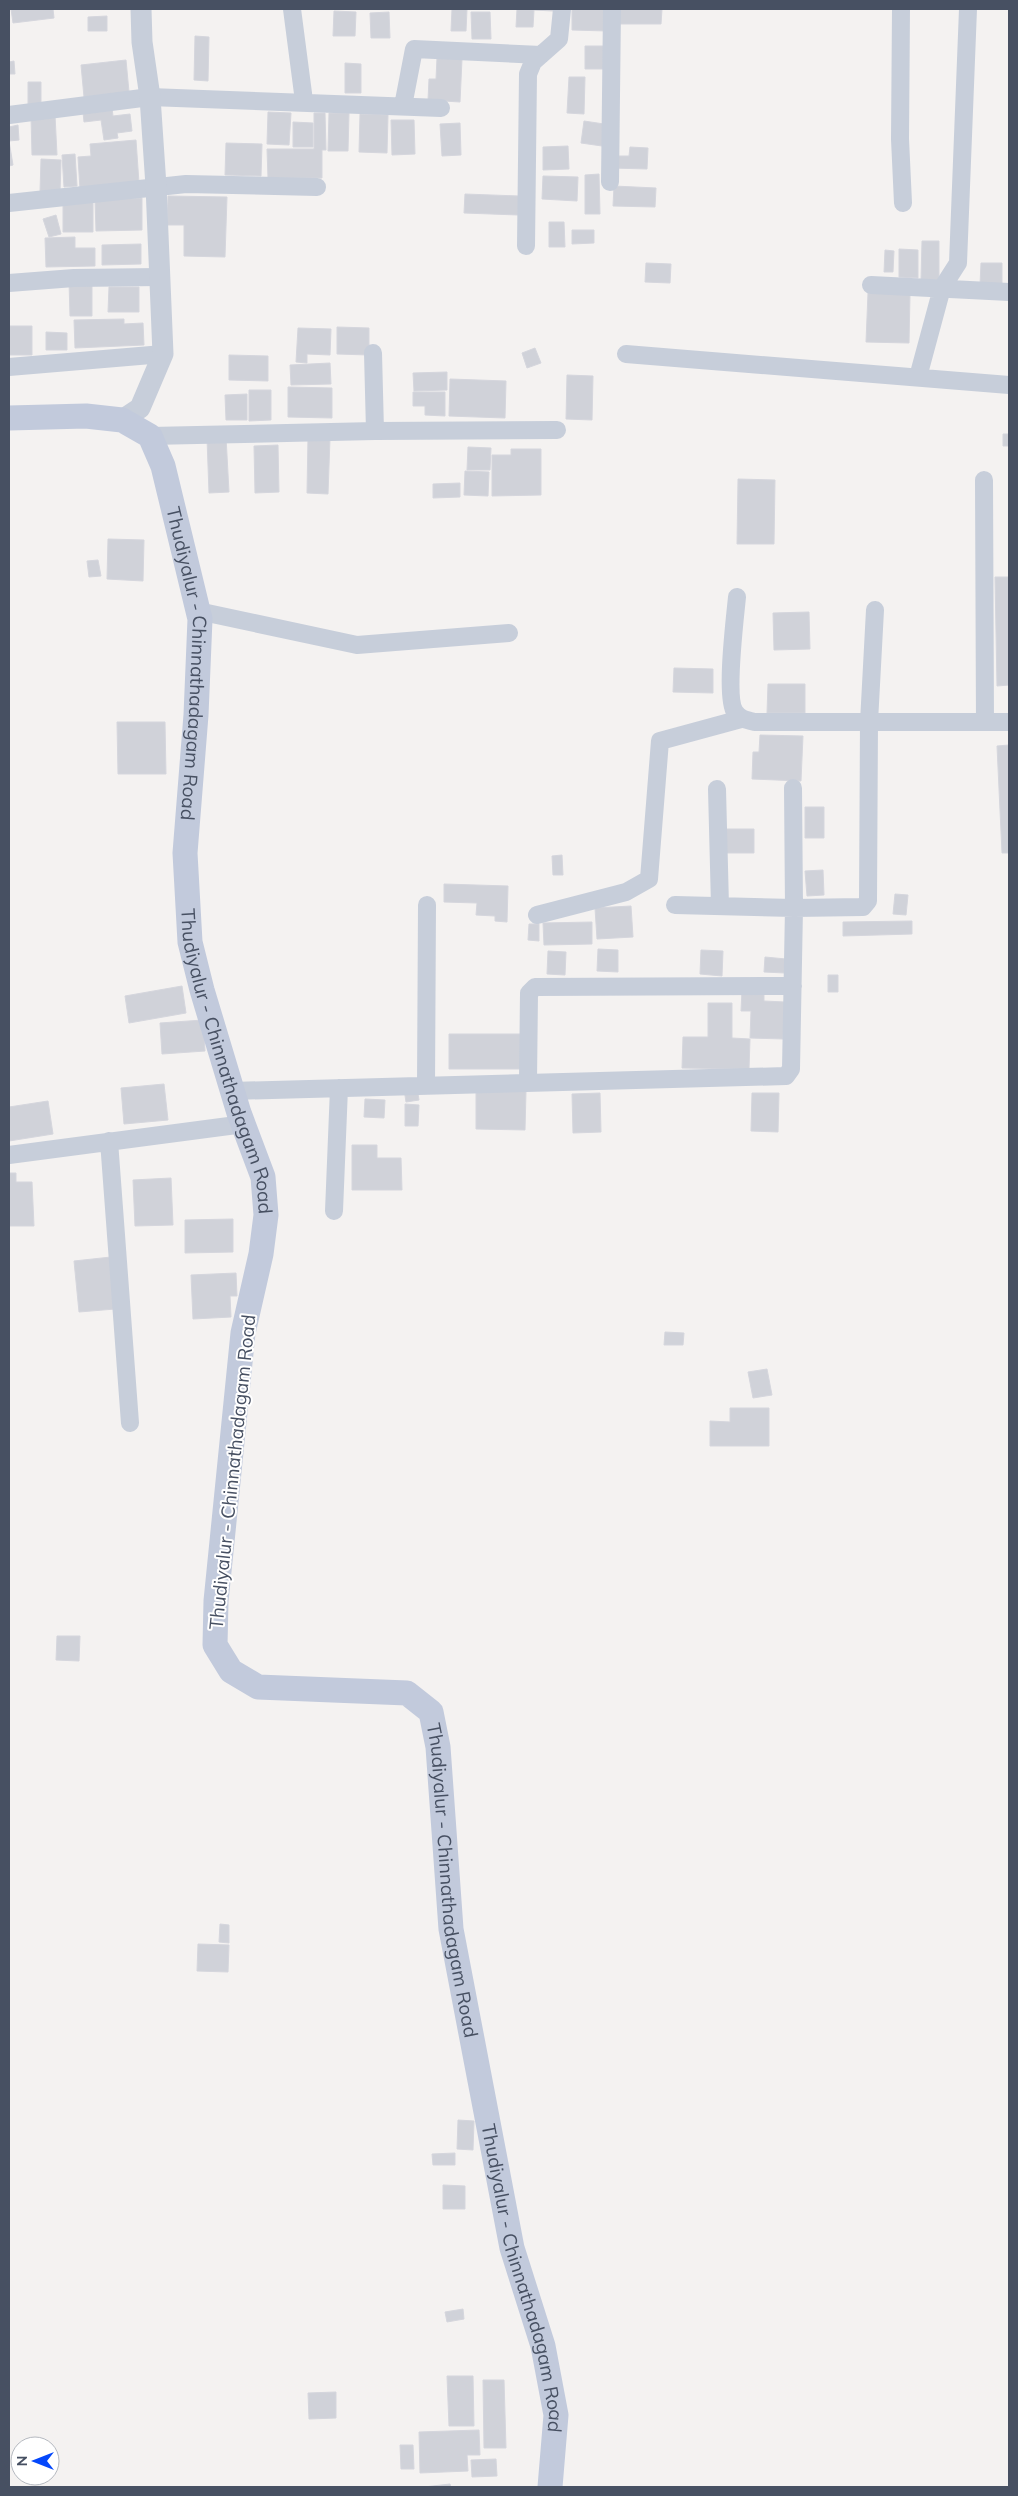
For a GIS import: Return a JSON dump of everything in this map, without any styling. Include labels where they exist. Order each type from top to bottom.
[{"type":"main road","points":[[9,418],[86,416],[122,420],[150,436]]},
{"type":"main road","name":"Thudiyalur - Chinnathadagam Road","points":[[150,436],[163,466],[200,619],[196,714],[185,853],[190,942],[232,1091],[263,1177],[266,1215],[261,1254],[243,1333],[216,1601],[215,1645],[231,1671],[258,1687],[407,1693],[431,1712],[438,1747],[452,1929],[512,2248],[543,2346],[556,2416],[550,2487]]},
{"type":"street","points":[[122,420],[140,408],[163,354],[156,186],[150,98],[142,42],[142,9]]},
{"type":"street","points":[[292,9],[304,101]]},
{"type":"street","points":[[526,246],[528,74],[533,62],[559,39],[562,9]]},
{"type":"street","points":[[610,182],[612,9]]},
{"type":"street","points":[[901,9],[900,139],[902,203]]},
{"type":"street","points":[[918,378],[942,288],[958,263],[968,9]]},
{"type":"street","points":[[403,106],[414,49],[541,55]]},
{"type":"street","points":[[9,115],[150,98],[304,101],[441,108]]},
{"type":"street","points":[[9,203],[186,184],[317,187]]},
{"type":"street","points":[[9,283],[74,278],[159,277]]},
{"type":"street","points":[[871,285],[1009,292]]},
{"type":"street","points":[[374,353],[375,431]]},
{"type":"street","points":[[9,367],[163,354]]},
{"type":"street","points":[[626,354],[1009,385]]},
{"type":"street","points":[[150,436],[375,431],[557,430]]},
{"type":"street","points":[[984,480],[985,722]]},
{"type":"street","points":[[736,597],[730,691],[733,711],[742,719],[754,722],[807,724],[1009,722]]},
{"type":"street","points":[[675,905],[794,908],[863,907],[867,905],[869,722],[875,610]]},
{"type":"street","points":[[198,611],[357,644],[509,633]]},
{"type":"street","points":[[537,915],[626,892],[649,878],[660,741],[742,719]]},
{"type":"street","points":[[717,788],[720,906]]},
{"type":"street","points":[[232,1091],[786,1076],[791,1069],[794,908],[793,788]]},
{"type":"street","points":[[426,1086],[427,905]]},
{"type":"street","points":[[528,1082],[529,993],[535,987],[793,986]]},
{"type":"street","points":[[334,1211],[339,1088]]},
{"type":"street","points":[[9,1155],[244,1124]]},
{"type":"street","points":[[109,1141],[130,1423]]},
{"type":"building","points":[[11,9],[53,9],[54,18],[13,23]]},
{"type":"building","points":[[452,9],[467,9],[466,31],[451,31]]},
{"type":"building","points":[[517,9],[553,9],[553,11],[534,10],[533,27],[516,27]]},
{"type":"building","points":[[572,9],[607,9],[607,31],[572,30]]},
{"type":"building","points":[[618,9],[662,9],[661,24],[618,24]]},
{"type":"building","points":[[334,11],[356,12],[355,36],[333,36]]},
{"type":"building","points":[[389,12],[390,38],[371,38],[370,13]]},
{"type":"building","points":[[471,12],[490,12],[491,39],[472,39]]},
{"type":"building","points":[[107,16],[107,31],[88,31],[88,17]]},
{"type":"building","points":[[195,36],[209,37],[208,81],[194,80]]},
{"type":"building","points":[[585,46],[605,46],[605,69],[585,69]]},
{"type":"building","points":[[437,58],[462,59],[460,102],[428,100],[429,79],[436,79]]},
{"type":"building","points":[[126,60],[129,92],[84,97],[81,65]]},
{"type":"building","points":[[14,61],[15,74],[9,74],[9,62]]},
{"type":"building","points":[[345,63],[361,64],[361,93],[345,93]]},
{"type":"building","points":[[569,77],[585,77],[584,114],[567,113]]},
{"type":"building","points":[[28,82],[41,82],[41,104],[28,104]]},
{"type":"building","points":[[112,108],[113,116],[130,114],[132,131],[117,133],[118,138],[104,140],[101,120],[84,122],[83,112]]},
{"type":"building","points":[[268,112],[291,113],[289,145],[267,144]]},
{"type":"building","points":[[314,113],[325,113],[326,150],[322,150],[322,178],[268,178],[267,149],[314,149]]},
{"type":"building","points":[[329,113],[349,113],[348,151],[328,151]]},
{"type":"building","points":[[360,114],[388,115],[387,153],[359,152]]},
{"type":"building","points":[[55,115],[57,155],[32,155],[31,116]]},
{"type":"building","points":[[391,120],[414,120],[415,154],[392,155]]},
{"type":"building","points":[[584,121],[604,124],[602,146],[581,143]]},
{"type":"building","points":[[293,122],[313,123],[313,147],[293,147]]},
{"type":"building","points":[[460,123],[461,155],[442,156],[440,124]]},
{"type":"building","points":[[18,125],[19,140],[9,141],[9,127]]},
{"type":"building","points":[[136,140],[139,183],[80,189],[78,157],[91,156],[90,144]]},
{"type":"building","points":[[9,141],[13,165],[9,166]]},
{"type":"building","points":[[226,143],[262,144],[261,176],[225,175]]},
{"type":"building","points":[[568,146],[569,169],[543,170],[543,147]]},
{"type":"building","points":[[630,147],[648,148],[647,169],[612,168],[613,156],[629,156]]},
{"type":"building","points":[[75,154],[77,186],[64,187],[62,155]]},
{"type":"building","points":[[41,159],[61,160],[60,193],[40,192]]},
{"type":"building","points":[[599,174],[600,214],[585,214],[585,175]]},
{"type":"building","points":[[543,176],[578,177],[577,201],[542,199]]},
{"type":"building","points":[[614,186],[656,188],[655,207],[613,206]]},
{"type":"building","points":[[465,194],[519,196],[518,215],[464,213]]},
{"type":"building","points":[[168,196],[227,197],[225,257],[184,256],[184,225],[167,225]]},
{"type":"building","points":[[142,198],[142,230],[96,231],[95,199]]},
{"type":"building","points":[[63,200],[93,200],[93,232],[63,232]]},
{"type":"building","points":[[56,215],[61,234],[49,237],[43,219]]},
{"type":"building","points":[[549,222],[564,222],[565,247],[549,247]]},
{"type":"building","points":[[572,230],[594,230],[594,243],[572,244]]},
{"type":"building","points":[[75,237],[75,248],[95,248],[95,266],[46,267],[45,238]]},
{"type":"building","points":[[922,241],[939,241],[939,280],[921,280]]},
{"type":"building","points":[[141,244],[141,264],[102,265],[102,245]]},
{"type":"building","points":[[899,249],[918,250],[918,278],[899,277]]},
{"type":"building","points":[[885,250],[894,251],[893,272],[884,272]]},
{"type":"building","points":[[646,263],[671,264],[670,283],[645,282]]},
{"type":"building","points":[[981,263],[1002,263],[1002,286],[980,285]]},
{"type":"building","points":[[92,280],[92,316],[70,316],[69,281]]},
{"type":"building","points":[[109,287],[139,287],[139,312],[108,312]]},
{"type":"building","points":[[868,293],[910,294],[909,343],[866,342]]},
{"type":"building","points":[[124,319],[124,324],[143,323],[144,345],[75,348],[74,320]]},
{"type":"building","points":[[9,326],[32,326],[32,355],[9,355]]},
{"type":"building","points":[[337,327],[369,328],[369,355],[337,354]]},
{"type":"building","points":[[298,328],[331,329],[330,355],[307,354],[307,363],[296,362]]},
{"type":"building","points":[[46,332],[67,333],[67,350],[46,350]]},
{"type":"building","points":[[535,348],[541,363],[527,368],[522,353]]},
{"type":"building","points":[[229,355],[268,356],[268,381],[229,380]]},
{"type":"building","points":[[330,363],[331,384],[291,385],[290,365]]},
{"type":"building","points":[[447,372],[447,390],[414,391],[413,373]]},
{"type":"building","points":[[567,375],[593,376],[592,420],[566,419]]},
{"type":"building","points":[[450,379],[506,381],[505,418],[449,416]]},
{"type":"building","points":[[288,387],[332,388],[332,418],[288,417]]},
{"type":"building","points":[[249,390],[271,390],[271,420],[249,421]]},
{"type":"building","points":[[413,392],[445,392],[445,416],[425,415],[425,406],[413,406]]},
{"type":"building","points":[[247,394],[247,420],[226,420],[225,395]]},
{"type":"building","points":[[1003,434],[1009,434],[1009,446],[1003,446]]},
{"type":"building","points":[[226,437],[229,492],[209,493],[207,438]]},
{"type":"building","points":[[308,437],[330,438],[328,494],[307,493]]},
{"type":"building","points":[[278,445],[279,492],[255,493],[254,446]]},
{"type":"building","points":[[468,447],[491,448],[490,470],[467,470]]},
{"type":"building","points":[[511,449],[541,449],[541,495],[492,496],[492,455],[511,455]]},
{"type":"building","points":[[465,471],[489,472],[488,496],[464,495]]},
{"type":"building","points":[[738,479],[775,480],[774,544],[737,544]]},
{"type":"building","points":[[460,483],[460,497],[433,498],[433,484]]},
{"type":"building","points":[[108,539],[144,540],[143,581],[107,579]]},
{"type":"building","points":[[98,560],[101,576],[89,577],[87,561]]},
{"type":"building","points":[[995,577],[1009,577],[1009,685],[997,686]]},
{"type":"building","points":[[809,612],[810,649],[774,650],[773,613]]},
{"type":"building","points":[[674,668],[713,669],[713,693],[673,692]]},
{"type":"building","points":[[768,684],[805,684],[805,713],[767,713]]},
{"type":"building","points":[[117,722],[165,722],[166,774],[118,774]]},
{"type":"building","points":[[760,735],[803,736],[801,781],[752,779],[753,752],[759,752]]},
{"type":"building","points":[[1009,745],[1009,853],[1002,853],[997,746]]},
{"type":"building","points":[[805,807],[824,807],[824,838],[805,838]]},
{"type":"building","points":[[725,829],[754,829],[754,853],[725,853]]},
{"type":"building","points":[[562,855],[563,875],[553,875],[552,856]]},
{"type":"building","points":[[823,870],[824,895],[807,896],[805,871]]},
{"type":"building","points":[[444,884],[508,886],[507,922],[495,921],[495,916],[476,915],[477,903],[444,902]]},
{"type":"building","points":[[895,894],[908,895],[906,915],[893,914]]},
{"type":"building","points":[[631,906],[633,937],[597,939],[595,908]]},
{"type":"building","points":[[912,921],[912,934],[843,936],[843,922]]},
{"type":"building","points":[[592,922],[592,944],[544,945],[543,923]]},
{"type":"building","points":[[529,924],[539,924],[539,941],[528,940]]},
{"type":"building","points":[[598,949],[618,950],[618,972],[597,971]]},
{"type":"building","points":[[701,950],[723,951],[722,976],[700,974]]},
{"type":"building","points":[[548,951],[566,952],[565,975],[547,974]]},
{"type":"building","points":[[765,957],[786,959],[785,973],[764,972]]},
{"type":"building","points":[[828,975],[838,975],[838,992],[828,992]]},
{"type":"building","points":[[182,986],[186,1013],[129,1023],[125,996]]},
{"type":"building","points":[[742,990],[764,991],[764,1001],[785,1002],[783,1039],[750,1038],[751,1011],[741,1011]]},
{"type":"building","points":[[708,1003],[732,1003],[732,1038],[750,1039],[749,1069],[682,1068],[683,1037],[708,1037]]},
{"type":"building","points":[[203,1020],[205,1051],[162,1054],[160,1023]]},
{"type":"building","points":[[449,1034],[527,1034],[527,1069],[449,1069]]},
{"type":"building","points":[[164,1084],[168,1120],[124,1124],[121,1088]]},
{"type":"building","points":[[417,1087],[419,1100],[406,1102],[404,1089]]},
{"type":"building","points":[[476,1091],[526,1091],[525,1130],[476,1129]]},
{"type":"building","points":[[600,1093],[601,1132],[573,1133],[572,1094]]},
{"type":"building","points":[[752,1093],[779,1093],[778,1132],[751,1131]]},
{"type":"building","points":[[365,1099],[385,1100],[384,1118],[364,1117]]},
{"type":"building","points":[[48,1101],[53,1134],[9,1141],[9,1107]]},
{"type":"building","points":[[405,1104],[419,1105],[418,1126],[405,1126]]},
{"type":"building","points":[[352,1145],[377,1145],[377,1158],[401,1158],[402,1190],[352,1190]]},
{"type":"building","points":[[9,1173],[16,1173],[16,1182],[32,1182],[34,1226],[9,1226]]},
{"type":"building","points":[[171,1178],[173,1225],[135,1226],[133,1180]]},
{"type":"building","points":[[233,1219],[233,1252],[185,1253],[185,1220]]},
{"type":"building","points":[[111,1257],[115,1309],[79,1312],[74,1261]]},
{"type":"building","points":[[236,1273],[237,1296],[230,1296],[231,1317],[193,1319],[191,1275]]},
{"type":"building","points":[[665,1332],[684,1333],[683,1345],[664,1345]]},
{"type":"building","points":[[767,1369],[772,1395],[753,1398],[748,1372]]},
{"type":"building","points":[[730,1408],[769,1408],[769,1446],[710,1446],[710,1421],[730,1422]]},
{"type":"building","points":[[57,1636],[80,1636],[79,1661],[56,1660]]},
{"type":"building","points":[[220,1924],[229,1925],[229,1943],[219,1942]]},
{"type":"building","points":[[198,1944],[229,1945],[228,1972],[197,1971]]},
{"type":"building","points":[[458,2120],[474,2121],[473,2150],[457,2149]]},
{"type":"building","points":[[455,2153],[455,2165],[433,2165],[432,2154]]},
{"type":"building","points":[[443,2185],[465,2186],[465,2209],[443,2209]]},
{"type":"building","points":[[463,2309],[464,2319],[447,2322],[445,2312]]},
{"type":"building","points":[[447,2376],[473,2376],[474,2426],[449,2426]]},
{"type":"building","points":[[483,2380],[504,2380],[506,2448],[484,2448]]},
{"type":"building","points":[[336,2392],[336,2418],[309,2419],[308,2393]]},
{"type":"building","points":[[479,2430],[480,2455],[467,2455],[468,2471],[420,2473],[419,2432]]},
{"type":"building","points":[[400,2445],[413,2445],[414,2469],[401,2469]]},
{"type":"building","points":[[496,2459],[497,2476],[472,2477],[471,2460]]},
{"type":"building","points":[[450,2484],[451,2487],[424,2487]]}]
